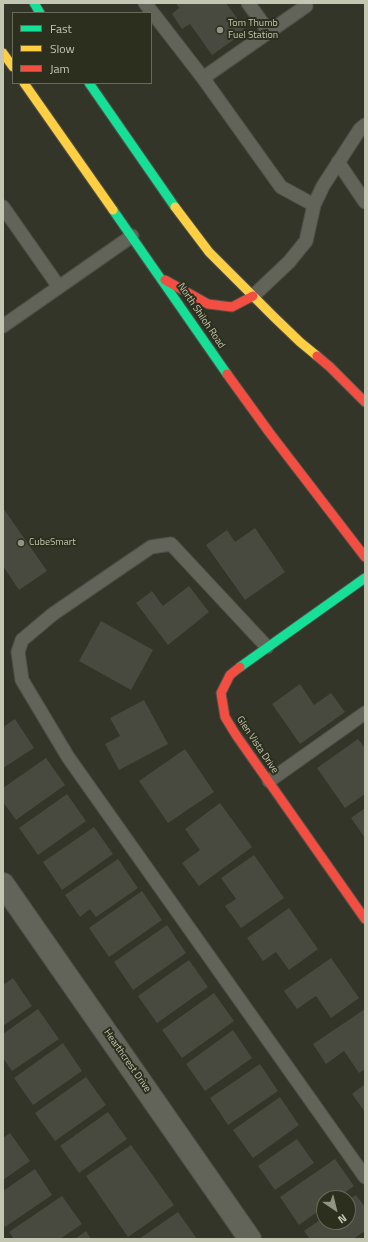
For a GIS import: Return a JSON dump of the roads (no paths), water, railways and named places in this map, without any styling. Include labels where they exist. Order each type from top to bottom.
[{"type":"main road","points":[[34,3],[39,12]]},
{"type":"main road","points":[[3,53],[12,66]]},
{"type":"main road","name":"North Shiloh Road","points":[[25,84],[162,279],[210,351],[269,432],[365,557]]},
{"type":"main road","points":[[90,84],[169,200],[209,252],[300,342],[330,367],[365,402]]},
{"type":"main road","points":[[162,279],[208,304],[232,307],[253,296]]},
{"type":"main road","name":"Glen Vista Drive","points":[[365,578],[246,662],[230,675],[221,693],[224,716],[365,919]]},
{"type":"street","name":"Hearthcrest Drive","points":[[3,884],[250,1239]]},
{"type":"lane","points":[[145,3],[152,12]]},
{"type":"lane","points":[[248,3],[268,32]]},
{"type":"lane","points":[[203,78],[306,6]]},
{"type":"lane","points":[[152,12],[203,78],[281,187],[314,205]]},
{"type":"lane","points":[[253,296],[289,262],[306,241],[314,205],[323,186],[360,129],[365,125]]},
{"type":"lane","points":[[338,162],[365,202]]},
{"type":"lane","points":[[3,207],[58,287]]},
{"type":"lane","points":[[3,326],[132,236]]},
{"type":"lane","points":[[267,647],[171,544],[150,547],[53,614],[22,640],[18,652],[22,680],[68,757],[365,1177]]},
{"type":"lane","points":[[269,781],[365,713]]},
{"type":"place","name":"Tom Thumb Fuel Station","points":[[220,30]]},
{"type":"place","name":"CubeSmart","points":[[21,543]]}]
